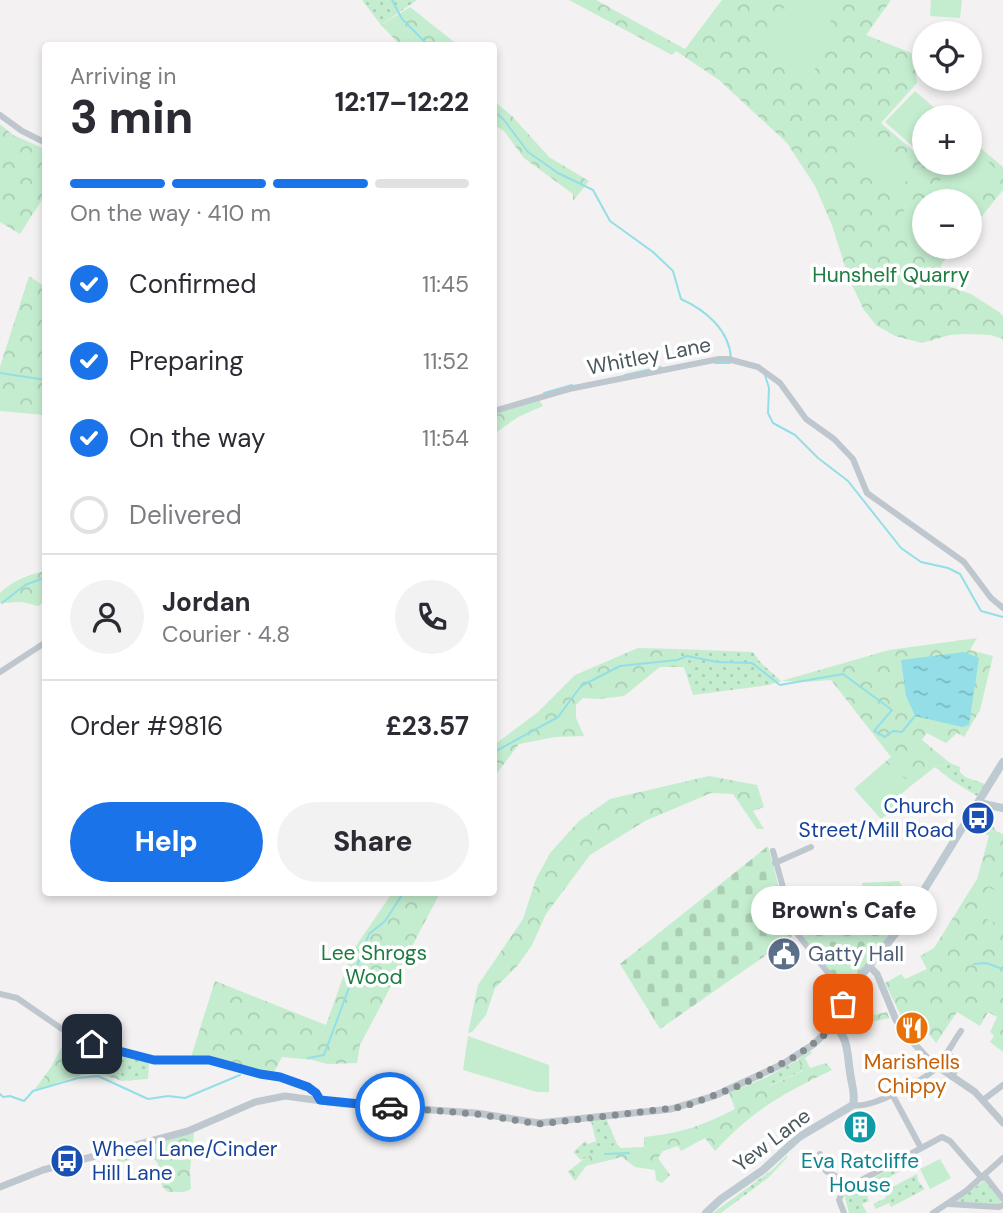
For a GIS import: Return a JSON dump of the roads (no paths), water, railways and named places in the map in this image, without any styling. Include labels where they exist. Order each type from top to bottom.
[{"type":"main road","points":[[853,1105],[855,1095],[848,1047],[833,1025],[847,997],[869,965],[903,924],[1003,762]]},
{"type":"main road","points":[[979,803],[1003,808]]},
{"type":"main road","name":"Yew Lane","points":[[706,1213],[721,1199],[763,1170],[799,1136],[853,1105]]},
{"type":"street","points":[[0,115],[42,142]]},
{"type":"street","name":"Whitley Lane","points":[[497,410],[569,389],[719,359],[758,366],[784,387],[807,419],[834,439],[848,454],[867,493],[964,562],[991,598],[1003,607]]},
{"type":"street","points":[[0,672],[42,645]]},
{"type":"street","points":[[775,863],[811,847]]},
{"type":"street","points":[[773,851],[795,932],[847,997]]},
{"type":"street","points":[[869,965],[877,974],[898,1024],[938,1068],[983,1100],[1003,1123]]},
{"type":"street","points":[[0,994],[17,998],[65,1031],[92,1044],[154,1060],[209,1060],[280,1077],[308,1087],[320,1100]]},
{"type":"street","points":[[0,1187],[43,1170],[198,1127],[266,1100],[290,1096],[344,1104],[476,1114],[533,1123],[671,1109],[695,1103],[741,1085],[783,1064],[814,1044],[833,1025]]},
{"type":"street","points":[[938,1068],[961,1031]]},
{"type":"street","points":[[946,1053],[958,1062],[953,1077]]},
{"type":"street","name":"Yew Lane","points":[[853,1105],[865,1105],[892,1094],[938,1068]]},
{"type":"street","points":[[983,1100],[1003,1085]]},
{"type":"street","points":[[892,1094],[921,1148]]},
{"type":"street","points":[[844,1213],[839,1196],[848,1187],[942,1137],[947,1138],[1003,1199]]},
{"type":"street","points":[[821,1154],[826,1171],[843,1180],[848,1187]]},
{"type":"street","points":[[933,1213],[984,1177],[1003,1158]]},
{"type":"street","points":[[948,1204],[1003,1205]]},
{"type":"water","points":[[964,652],[979,658],[969,725],[962,727],[915,716],[906,696],[901,660]]},
{"type":"waterway","points":[[392,0],[402,19],[425,42]]},
{"type":"waterway","points":[[497,114],[528,152],[558,173],[593,190],[610,221],[653,252],[673,271],[681,299],[699,309],[721,329],[731,358]]},
{"type":"waterway","points":[[715,363],[730,363]]},
{"type":"waterway","points":[[625,375],[661,367]]},
{"type":"waterway","points":[[0,373],[42,379]]},
{"type":"waterway","points":[[765,375],[769,388],[768,413],[773,423],[795,435],[818,458],[848,481],[901,548],[921,562],[948,568],[960,574],[981,611],[1003,617]]},
{"type":"waterway","points":[[544,393],[572,385]]},
{"type":"waterway","points":[[2,603],[25,585],[42,579]]},
{"type":"waterway","points":[[497,750],[558,717],[581,686],[620,666],[677,660],[687,656],[717,662],[752,663],[780,685],[843,674],[892,710],[874,731],[885,737],[893,731],[902,732],[915,716]]},
{"type":"waterway","points":[[308,1058],[324,1055],[369,934],[385,921],[401,896]]},
{"type":"waterway","points":[[974,964],[986,963],[1003,969]]},
{"type":"waterway","points":[[0,1094],[24,1101],[33,1091],[78,1078],[98,1076],[148,1099],[168,1096],[185,1098],[240,1075]]},
{"type":"waterway","points":[[605,1154],[629,1153]]},
{"type":"place","name":"Church Street/Mill Road","points":[[978,818]]},
{"type":"place","name":"Gatty Hall","points":[[784,954]]},
{"type":"place","name":"Brown's Cafe","points":[[843,1004]]},
{"type":"place","name":"Marishells Chippy","points":[[912,1028]]},
{"type":"place","name":"Eva Ratcliffe House","points":[[860,1127]]},
{"type":"place","name":"Wheel Lane/Cinder Hill Lane","points":[[67,1161]]},
{"type":"park label","name":"Hunshelf Quarry","points":[[891,275]]},
{"type":"park label","name":"Lee Shrogs Wood","points":[[374,965]]}]
